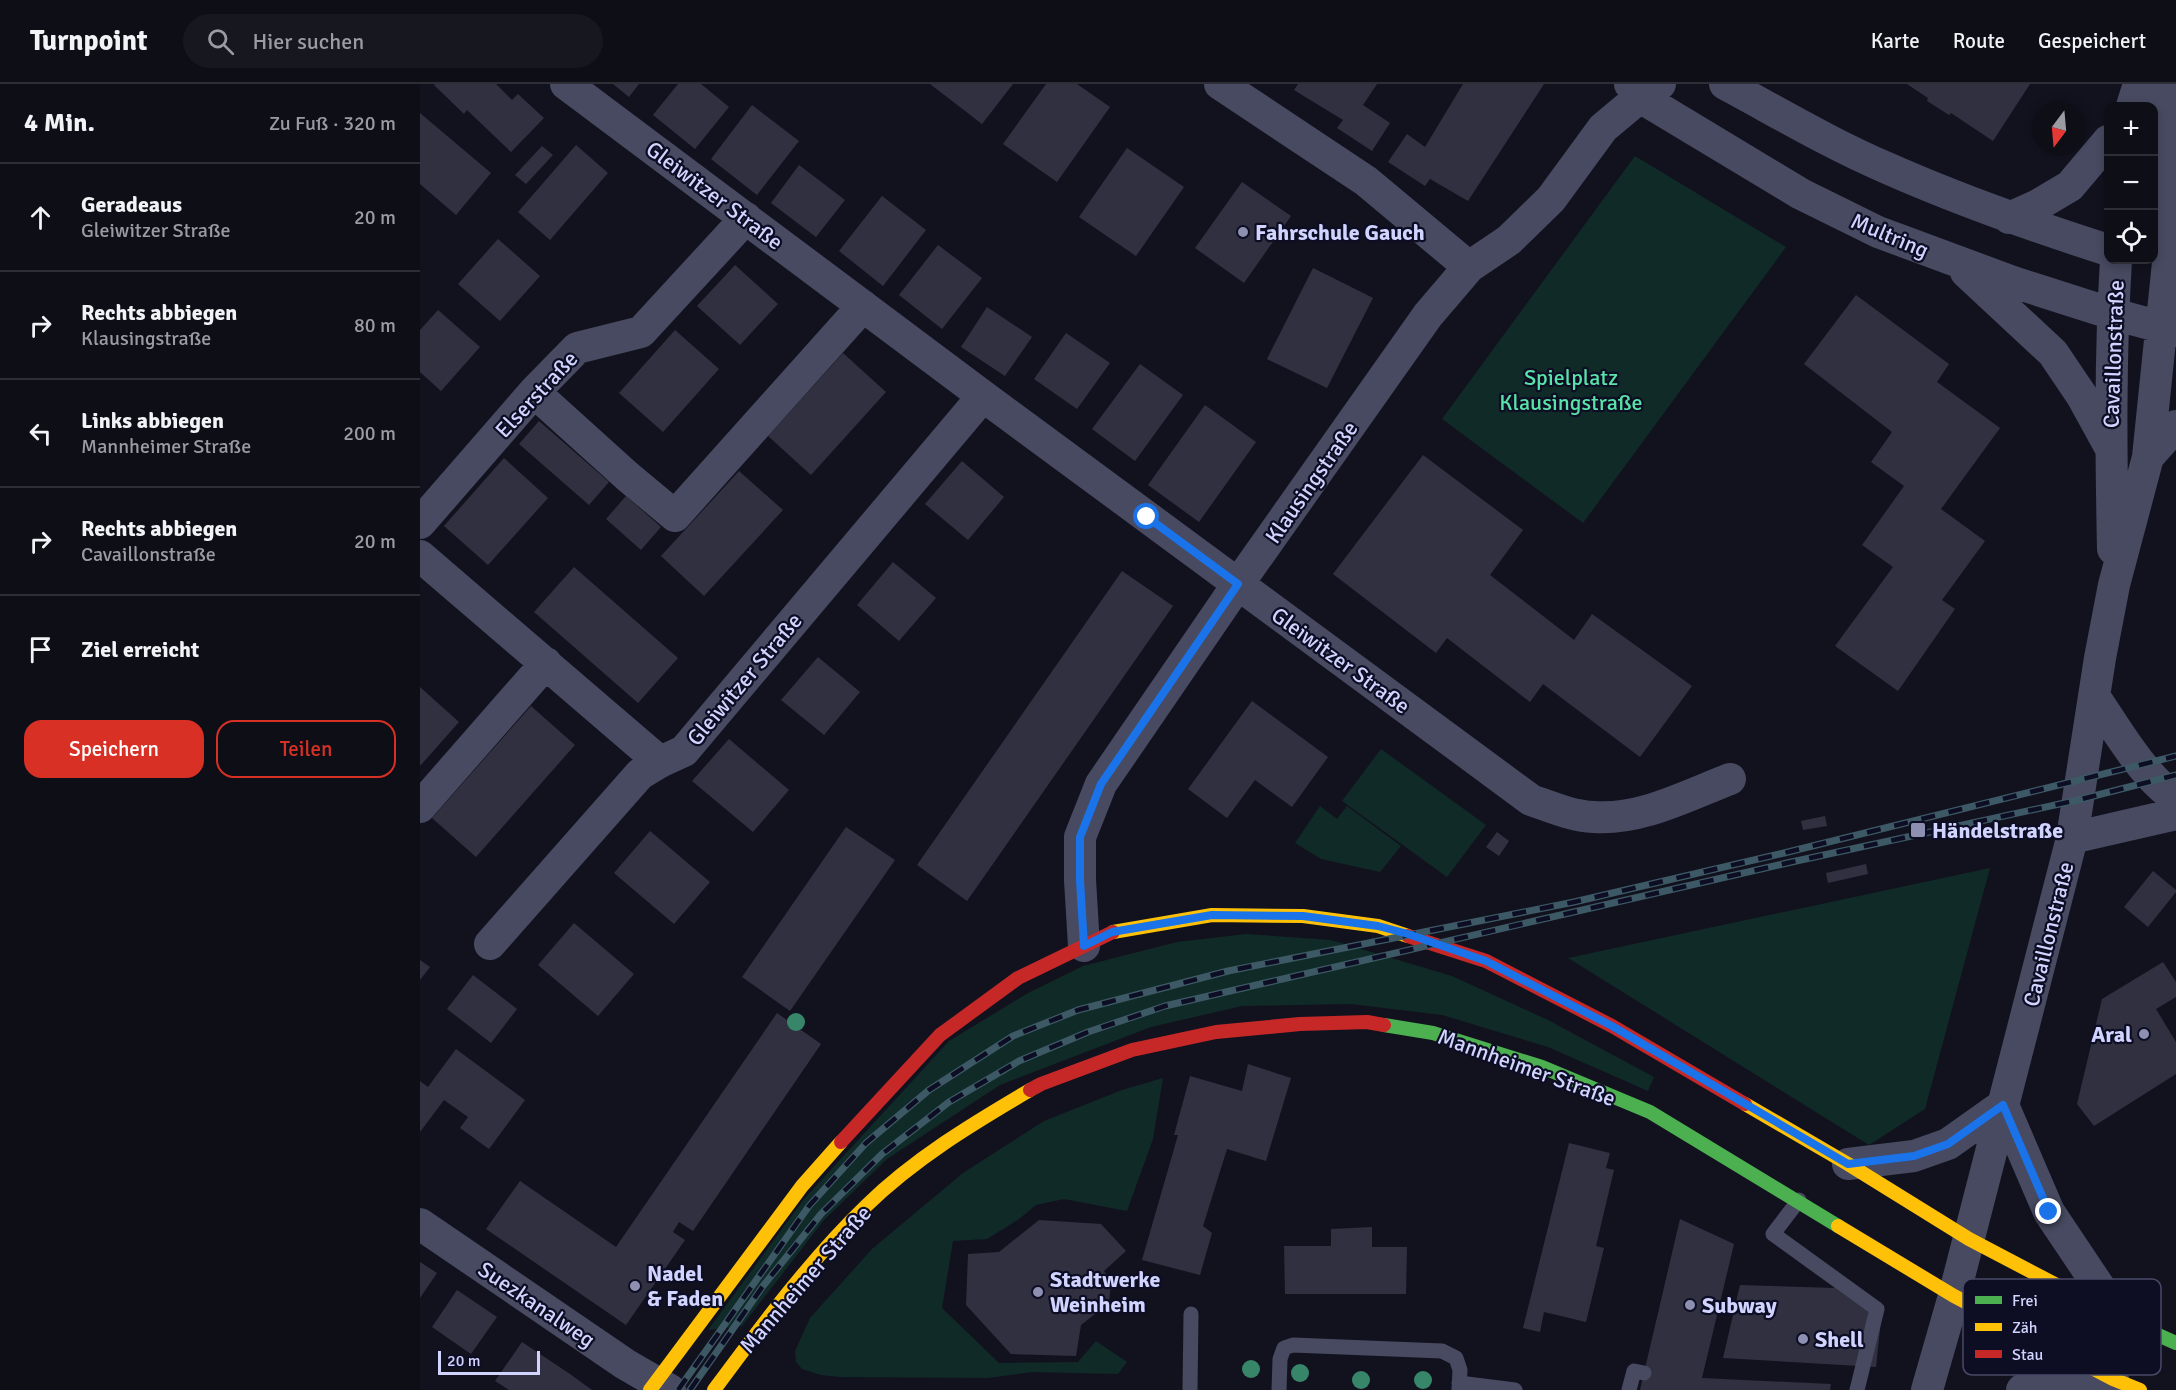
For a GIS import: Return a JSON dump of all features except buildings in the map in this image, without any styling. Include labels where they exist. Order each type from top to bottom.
[{"type":"main road","points":[[658,1388],[802,1186],[940,1035],[1018,978],[1112,932],[1212,915],[1303,916],[1378,926],[1486,961],[1612,1026],[1848,1164],[1969,1239],[2045,1279]]},
{"type":"main road","name":"Mannheimer Straße","points":[[714,1390],[834,1239],[867,1205],[928,1154],[981,1119],[1041,1084],[1132,1050],[1216,1032],[1300,1024],[1367,1022],[1433,1033],[1542,1067],[1650,1112],[1963,1301]]},
{"type":"main road","points":[[2161,1336],[2176,1342]]},
{"type":"main road","name":"Mannheimer Straße","points":[[2107,1375],[2126,1385]]},
{"type":"street","name":"Gleiwitzer Straße","points":[[567,84],[983,396],[1532,800],[1566,812],[1594,818],[1644,813],[1730,779]]},
{"type":"street","points":[[1220,84],[1366,181],[1468,267]]},
{"type":"street","points":[[1725,84],[1819,136],[1886,168],[2009,218],[2104,248]]},
{"type":"street","points":[[2133,102],[2139,84]]},
{"type":"street","name":"Cavaillonstraße","points":[[1954,1296],[2072,838],[2114,585],[2148,458],[2169,329],[2162,265],[2172,224],[2173,162],[2163,84]]},
{"type":"street","name":"Klausingstraße","points":[[1084,946],[1080,837],[1101,784],[1238,584],[1428,315],[1468,267],[1509,240],[1551,199],[1603,128],[1643,88]]},
{"type":"street","name":"Multring","points":[[1643,88],[1801,194],[1878,232],[1956,262],[2113,314],[2169,329]]},
{"type":"street","points":[[2009,218],[2038,205],[2070,186],[2104,147]]},
{"type":"street","name":"Elserstraße","points":[[420,523],[534,392],[577,348],[641,332],[746,218]]},
{"type":"street","name":"Cavaillonstraße","points":[[1956,262],[2054,353],[2082,396],[2110,448]]},
{"type":"street","name":"Cavaillonstraße","points":[[2114,585],[2110,448],[2116,264]]},
{"type":"street","points":[[534,392],[675,516],[863,306]]},
{"type":"street","name":"Gleiwitzer Straße","points":[[490,944],[640,774],[684,751],[983,396]]},
{"type":"street","name":"Cavaillonstraße","points":[[2148,458],[2176,426]]},
{"type":"street","points":[[420,556],[660,762]]},
{"type":"street","points":[[420,807],[546,663]]},
{"type":"street","points":[[2094,696],[2149,773],[2176,798]]},
{"type":"street","points":[[2072,838],[2176,814]]},
{"type":"street","points":[[1848,1164],[1914,1156],[1948,1144],[2003,1105],[2049,1212],[2094,1279]]},
{"type":"street","name":"Suezkanalweg","points":[[420,1224],[658,1388]]},
{"type":"street","points":[[1927,1390],[1954,1296]]},
{"type":"street","name":"Mannheimer Straße","points":[[2022,1390],[2126,1385]]},
{"type":"lane","points":[[1799,1200],[1773,1234],[1877,1309],[1857,1390]]},
{"type":"lane","points":[[1190,1390],[1191,1314]]},
{"type":"lane","points":[[1279,1390],[1280,1359],[1284,1348],[1293,1345],[1442,1351],[1456,1358],[1460,1370],[1459,1387],[1515,1390]]},
{"type":"lane","points":[[1629,1390],[1634,1371],[1644,1373]]},
{"type":"green space","name":"Spielplatz Klausingstraße","points":[[1635,156],[1786,247],[1583,523],[1442,419]]},
{"type":"green space","points":[[1381,749],[1486,825],[1447,877],[1342,801]]},
{"type":"green space","points":[[1320,806],[1337,819],[1347,806],[1401,846],[1380,872],[1321,859],[1295,843]]},
{"type":"green space","points":[[1990,868],[1925,1109],[1869,1145],[1568,958]]},
{"type":"green space","points":[[1246,934],[1331,940],[1452,976],[1548,1020],[1654,1077],[1648,1091],[1548,1047],[1442,1015],[1351,1004],[1242,1006],[1151,1027],[1000,1085],[887,1159],[824,1220],[742,1326],[708,1330],[804,1199],[949,1041],[1028,993],[1083,966],[1177,942]]},
{"type":"green space","points":[[1163,1078],[1153,1139],[1127,1211],[1064,1199],[1036,1205],[1019,1219],[987,1239],[953,1241],[942,1308],[999,1363],[1078,1362],[1096,1341],[1127,1362],[1118,1374],[1032,1372],[988,1378],[840,1377],[821,1375],[802,1369],[796,1362],[795,1351],[810,1318],[872,1249],[963,1173],[1044,1121],[1122,1090]]},
{"type":"railway","points":[[678,1390],[809,1206],[866,1143],[929,1090],[1013,1036],[1078,1010],[1228,971],[1574,902],[1784,853],[2176,756]]},
{"type":"railway","points":[[690,1390],[763,1286],[821,1214],[882,1154],[949,1102],[1019,1061],[1088,1032],[1165,1006],[1787,863],[2078,800],[2176,775]]},
{"type":"traffic: fast","points":[[1384,1025],[1433,1033],[1542,1067],[1650,1112],[1838,1226]]},
{"type":"traffic: fast","points":[[2161,1336],[2176,1343]]},
{"type":"traffic: slow","points":[[1113,932],[1212,915],[1303,916],[1378,926],[1408,936]]},
{"type":"traffic: slow","points":[[714,1390],[805,1272],[866,1206],[924,1158],[965,1129],[1030,1090]]},
{"type":"traffic: slow","points":[[1745,1104],[1969,1239],[2045,1279]]},
{"type":"traffic: slow","points":[[650,1390],[802,1186],[841,1142]]},
{"type":"traffic: slow","points":[[1838,1226],[1963,1301]]},
{"type":"traffic: slow","points":[[2105,1375],[2140,1390]]},
{"type":"traffic: jam","points":[[841,1142],[940,1035],[1018,978],[1113,932]]},
{"type":"traffic: jam","points":[[1408,936],[1486,961],[1612,1026],[1745,1104]]},
{"type":"traffic: jam","points":[[1030,1090],[1132,1050],[1216,1032],[1300,1024],[1367,1022],[1384,1025]]},
{"type":"place","name":"Fahrschule Gauch","points":[[1243,232]]},
{"type":"place","name":"Händelstraße","points":[[1918,830]]},
{"type":"place","name":"Aral","points":[[2144,1034]]},
{"type":"place","name":"Nadel & Faden","points":[[635,1286]]},
{"type":"place","name":"Stadtwerke Weinheim","points":[[1038,1292]]},
{"type":"place","name":"Subway","points":[[1690,1305]]},
{"type":"place","name":"Shell","points":[[1803,1339]]},
{"type":"route","points":[[1147,517],[1238,584],[1101,784],[1080,837],[1084,946],[1112,932],[1212,915],[1303,916],[1378,926],[1408,934],[1434,945],[1486,961],[1612,1026],[1848,1164],[1914,1156],[1948,1144],[2003,1105],[2049,1212]]}]
